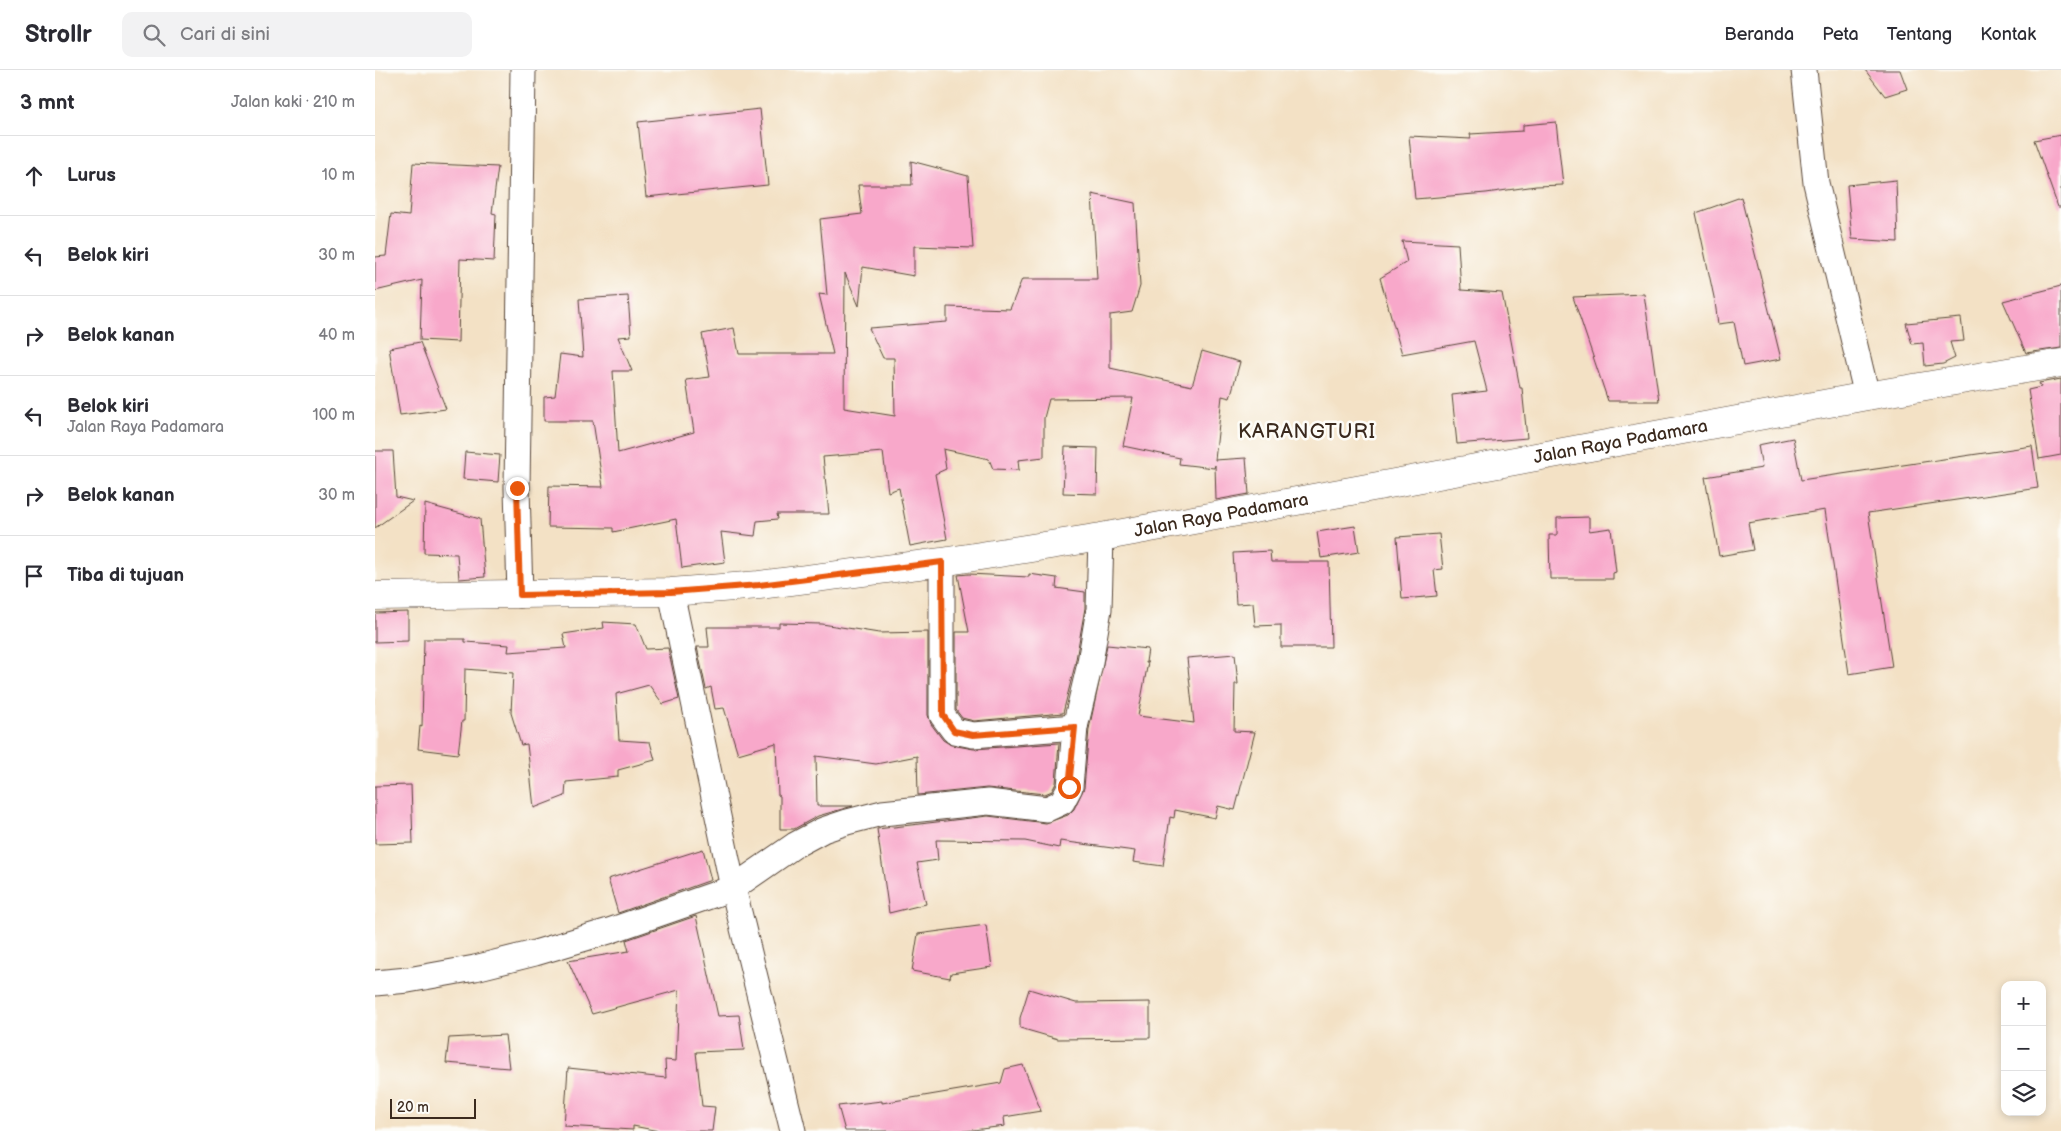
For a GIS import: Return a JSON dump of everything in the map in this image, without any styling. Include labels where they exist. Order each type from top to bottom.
[{"type":"main road","name":"Jalan Raya Padamara","points":[[375,596],[671,592],[759,585],[942,562],[1101,537],[2061,362]]},
{"type":"street","points":[[520,595],[517,488],[523,70]]},
{"type":"street","points":[[1804,70],[1816,183],[1867,396]]},
{"type":"street","points":[[375,984],[475,968],[535,953],[609,931],[733,888],[795,845],[823,830],[847,822],[882,813],[988,802],[1047,809],[1062,802],[1069,787],[1075,727],[1089,668],[1099,609],[1101,537]]},
{"type":"street","points":[[942,562],[943,715],[954,731],[973,735],[1075,727]]},
{"type":"street","points":[[671,592],[733,888],[793,1131]]},
{"type":"building","points":[[1865,70],[1900,70],[1907,89],[1885,96]]},
{"type":"building","points":[[760,109],[768,185],[646,197],[638,122]]},
{"type":"building","points":[[1556,122],[1563,185],[1536,186],[1486,193],[1415,199],[1409,136],[1471,139],[1470,134],[1523,131],[1523,125]]},
{"type":"building","points":[[2061,135],[2061,207],[2058,207],[2034,140]]},
{"type":"building","points":[[911,161],[968,176],[973,248],[914,246],[914,276],[863,267],[859,306],[845,273],[844,408],[895,416],[894,358],[883,358],[869,328],[947,322],[947,307],[1010,309],[1022,279],[1097,279],[1092,194],[1135,203],[1140,286],[1132,312],[1110,315],[1110,368],[1192,386],[1202,351],[1240,362],[1230,398],[1222,396],[1215,460],[1246,458],[1249,494],[1216,500],[1215,465],[1214,468],[1179,464],[1180,458],[1123,446],[1133,398],[1049,399],[1044,418],[1044,457],[1018,460],[1019,470],[993,469],[989,459],[943,449],[946,469],[935,474],[947,539],[910,546],[899,488],[888,492],[883,452],[823,457],[829,514],[777,514],[778,519],[757,521],[755,536],[721,532],[725,562],[682,568],[676,519],[613,532],[613,528],[548,527],[549,486],[603,487],[593,421],[544,421],[544,397],[555,396],[560,354],[583,357],[579,299],[628,296],[631,336],[618,337],[632,371],[613,371],[618,453],[694,432],[686,380],[710,377],[702,334],[734,328],[739,354],[833,354],[819,294],[827,295],[820,219],[862,214],[858,185],[912,185]]},
{"type":"building","points":[[413,163],[498,167],[492,213],[496,214],[494,261],[460,259],[458,342],[420,340],[422,280],[375,291],[375,257],[386,256],[391,214],[409,216]]},
{"type":"building","points":[[1896,180],[1898,242],[1852,239],[1847,185]]},
{"type":"building","points":[[1741,197],[1781,359],[1743,366],[1734,322],[1718,324],[1696,213]]},
{"type":"building","points":[[1402,241],[1458,244],[1461,290],[1502,293],[1520,388],[1522,388],[1527,438],[1457,444],[1452,395],[1487,391],[1474,341],[1402,354],[1380,278],[1407,262]]},
{"type":"building","points":[[2061,286],[2061,348],[2026,353],[2003,301]]},
{"type":"building","points":[[1644,294],[1659,401],[1608,401],[1573,297]]},
{"type":"building","points":[[1961,318],[1964,341],[1950,342],[1955,358],[1943,364],[1925,366],[1923,343],[1912,344],[1906,323]]},
{"type":"building","points":[[420,342],[446,409],[400,415],[389,348]]},
{"type":"building","points":[[2061,379],[2061,455],[2039,459],[2028,390],[2041,387],[2039,383]]},
{"type":"building","points":[[1793,438],[1801,480],[2032,446],[2038,488],[1868,513],[1892,667],[1849,674],[1825,510],[1748,523],[1753,550],[1719,556],[1705,477],[1762,468],[1758,445]]},
{"type":"building","points":[[1065,447],[1098,448],[1097,494],[1063,493]]},
{"type":"building","points":[[375,451],[393,451],[396,497],[413,501],[375,528]]},
{"type":"building","points":[[465,452],[500,455],[498,482],[463,479]]},
{"type":"building","points":[[425,504],[480,519],[485,577],[459,579],[457,554],[424,553]]},
{"type":"building","points":[[1589,517],[1589,531],[1611,528],[1616,572],[1613,573],[1613,579],[1550,579],[1549,535],[1557,535],[1557,518]]},
{"type":"building","points":[[1355,526],[1359,552],[1321,558],[1317,532]]},
{"type":"building","points":[[1439,534],[1443,569],[1434,570],[1437,596],[1402,599],[1397,537]]},
{"type":"building","points":[[1270,551],[1271,562],[1329,562],[1331,647],[1281,647],[1281,625],[1255,626],[1253,603],[1236,604],[1233,553]]},
{"type":"building","points":[[1029,574],[1057,578],[1056,588],[1085,592],[1085,608],[1075,665],[1063,713],[974,721],[962,718],[956,710],[956,632],[969,632],[958,575],[1029,577]]},
{"type":"building","points":[[408,612],[408,641],[375,642],[375,613]]},
{"type":"building","points":[[603,622],[636,624],[646,649],[668,648],[679,699],[663,704],[649,685],[616,694],[619,740],[650,742],[655,760],[618,770],[618,777],[566,782],[565,796],[534,808],[527,744],[521,745],[511,713],[513,673],[465,669],[464,721],[462,721],[458,754],[418,749],[420,726],[422,727],[424,639],[465,639],[465,642],[509,645],[508,652],[566,648],[563,634],[604,628]]},
{"type":"building","points":[[779,623],[822,624],[879,633],[928,632],[928,715],[931,724],[943,740],[951,745],[974,749],[1059,743],[1056,783],[1052,791],[1045,794],[987,788],[918,795],[917,756],[876,764],[816,756],[817,806],[853,806],[818,816],[794,829],[780,829],[780,796],[778,795],[776,743],[738,754],[724,708],[715,709],[711,687],[706,689],[697,647],[709,647],[707,627],[779,627]]},
{"type":"building","points":[[1107,645],[1148,649],[1146,662],[1148,662],[1138,716],[1194,723],[1187,658],[1235,654],[1238,684],[1235,684],[1234,731],[1255,732],[1235,810],[1218,806],[1215,818],[1175,810],[1174,818],[1170,817],[1163,866],[1133,862],[1135,851],[1060,841],[1059,848],[1025,841],[936,840],[938,860],[917,863],[926,904],[889,913],[877,829],[988,816],[1046,823],[1068,815],[1074,809],[1084,788],[1089,729]]},
{"type":"building","points":[[411,785],[413,843],[375,844],[375,786]]},
{"type":"building","points":[[703,849],[711,880],[618,913],[608,879]]},
{"type":"building","points":[[696,916],[718,1016],[739,1015],[744,1050],[696,1052],[702,1106],[715,1107],[712,1131],[659,1131],[633,1126],[633,1130],[564,1126],[568,1068],[666,1078],[665,1060],[676,1061],[679,990],[592,1014],[568,961],[629,951],[626,940]]},
{"type":"building","points":[[986,925],[992,967],[951,973],[950,978],[912,971],[918,934]]},
{"type":"building","points":[[1029,989],[1076,1003],[1150,1002],[1150,1038],[1058,1039],[1020,1028],[1020,1018]]},
{"type":"building","points":[[505,1035],[509,1068],[446,1063],[449,1038]]},
{"type":"building","points":[[1023,1065],[1041,1111],[1004,1117],[1005,1126],[965,1131],[845,1131],[838,1106],[882,1101],[882,1103],[1001,1083],[1005,1069]]},
{"type":"district","name":"KARANGTURI","points":[[1307,431]]},
{"type":"route","points":[[517,488],[520,595],[671,592],[759,585],[942,562],[943,715],[954,731],[973,735],[1075,727],[1069,787]]}]
